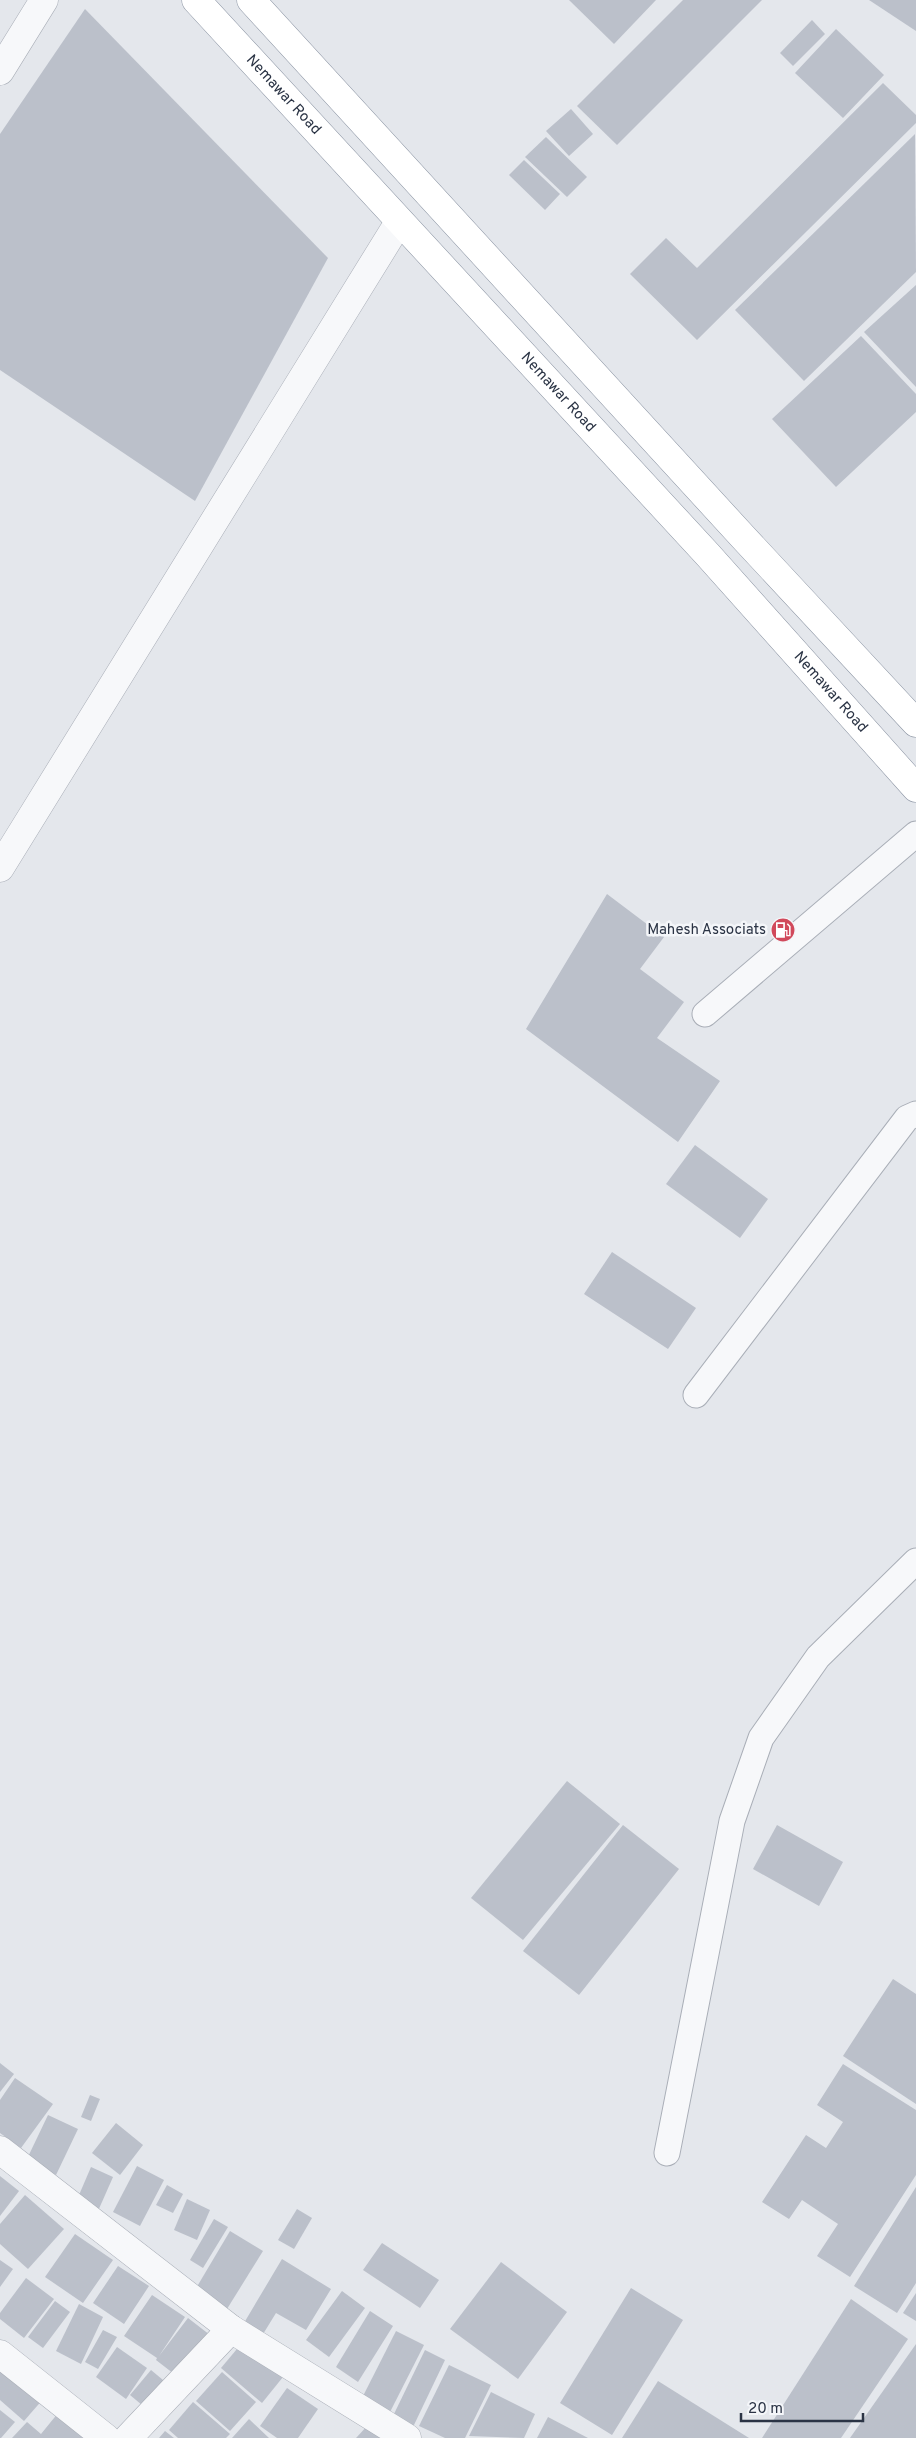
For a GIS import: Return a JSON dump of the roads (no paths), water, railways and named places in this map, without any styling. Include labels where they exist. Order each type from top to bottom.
[{"type":"highway","name":"Nemawar Road","points":[[196,0],[714,563],[916,788]]},
{"type":"highway","points":[[251,0],[743,538],[916,723]]},
{"type":"street","points":[[0,71],[44,0]]},
{"type":"street","points":[[0,868],[399,222]]},
{"type":"street","points":[[0,2150],[231,2330],[407,2438]]},
{"type":"street","points":[[128,2438],[231,2330]]},
{"type":"street","points":[[0,2354],[106,2438]]},
{"type":"lane","points":[[705,1014],[916,834]]},
{"type":"lane","points":[[696,1395],[908,1118],[916,1114]]},
{"type":"lane","points":[[667,2153],[732,1821],[761,1738],[818,1657],[916,1561]]},
{"type":"place","name":"Mahesh Associats","points":[[783,930]]}]
